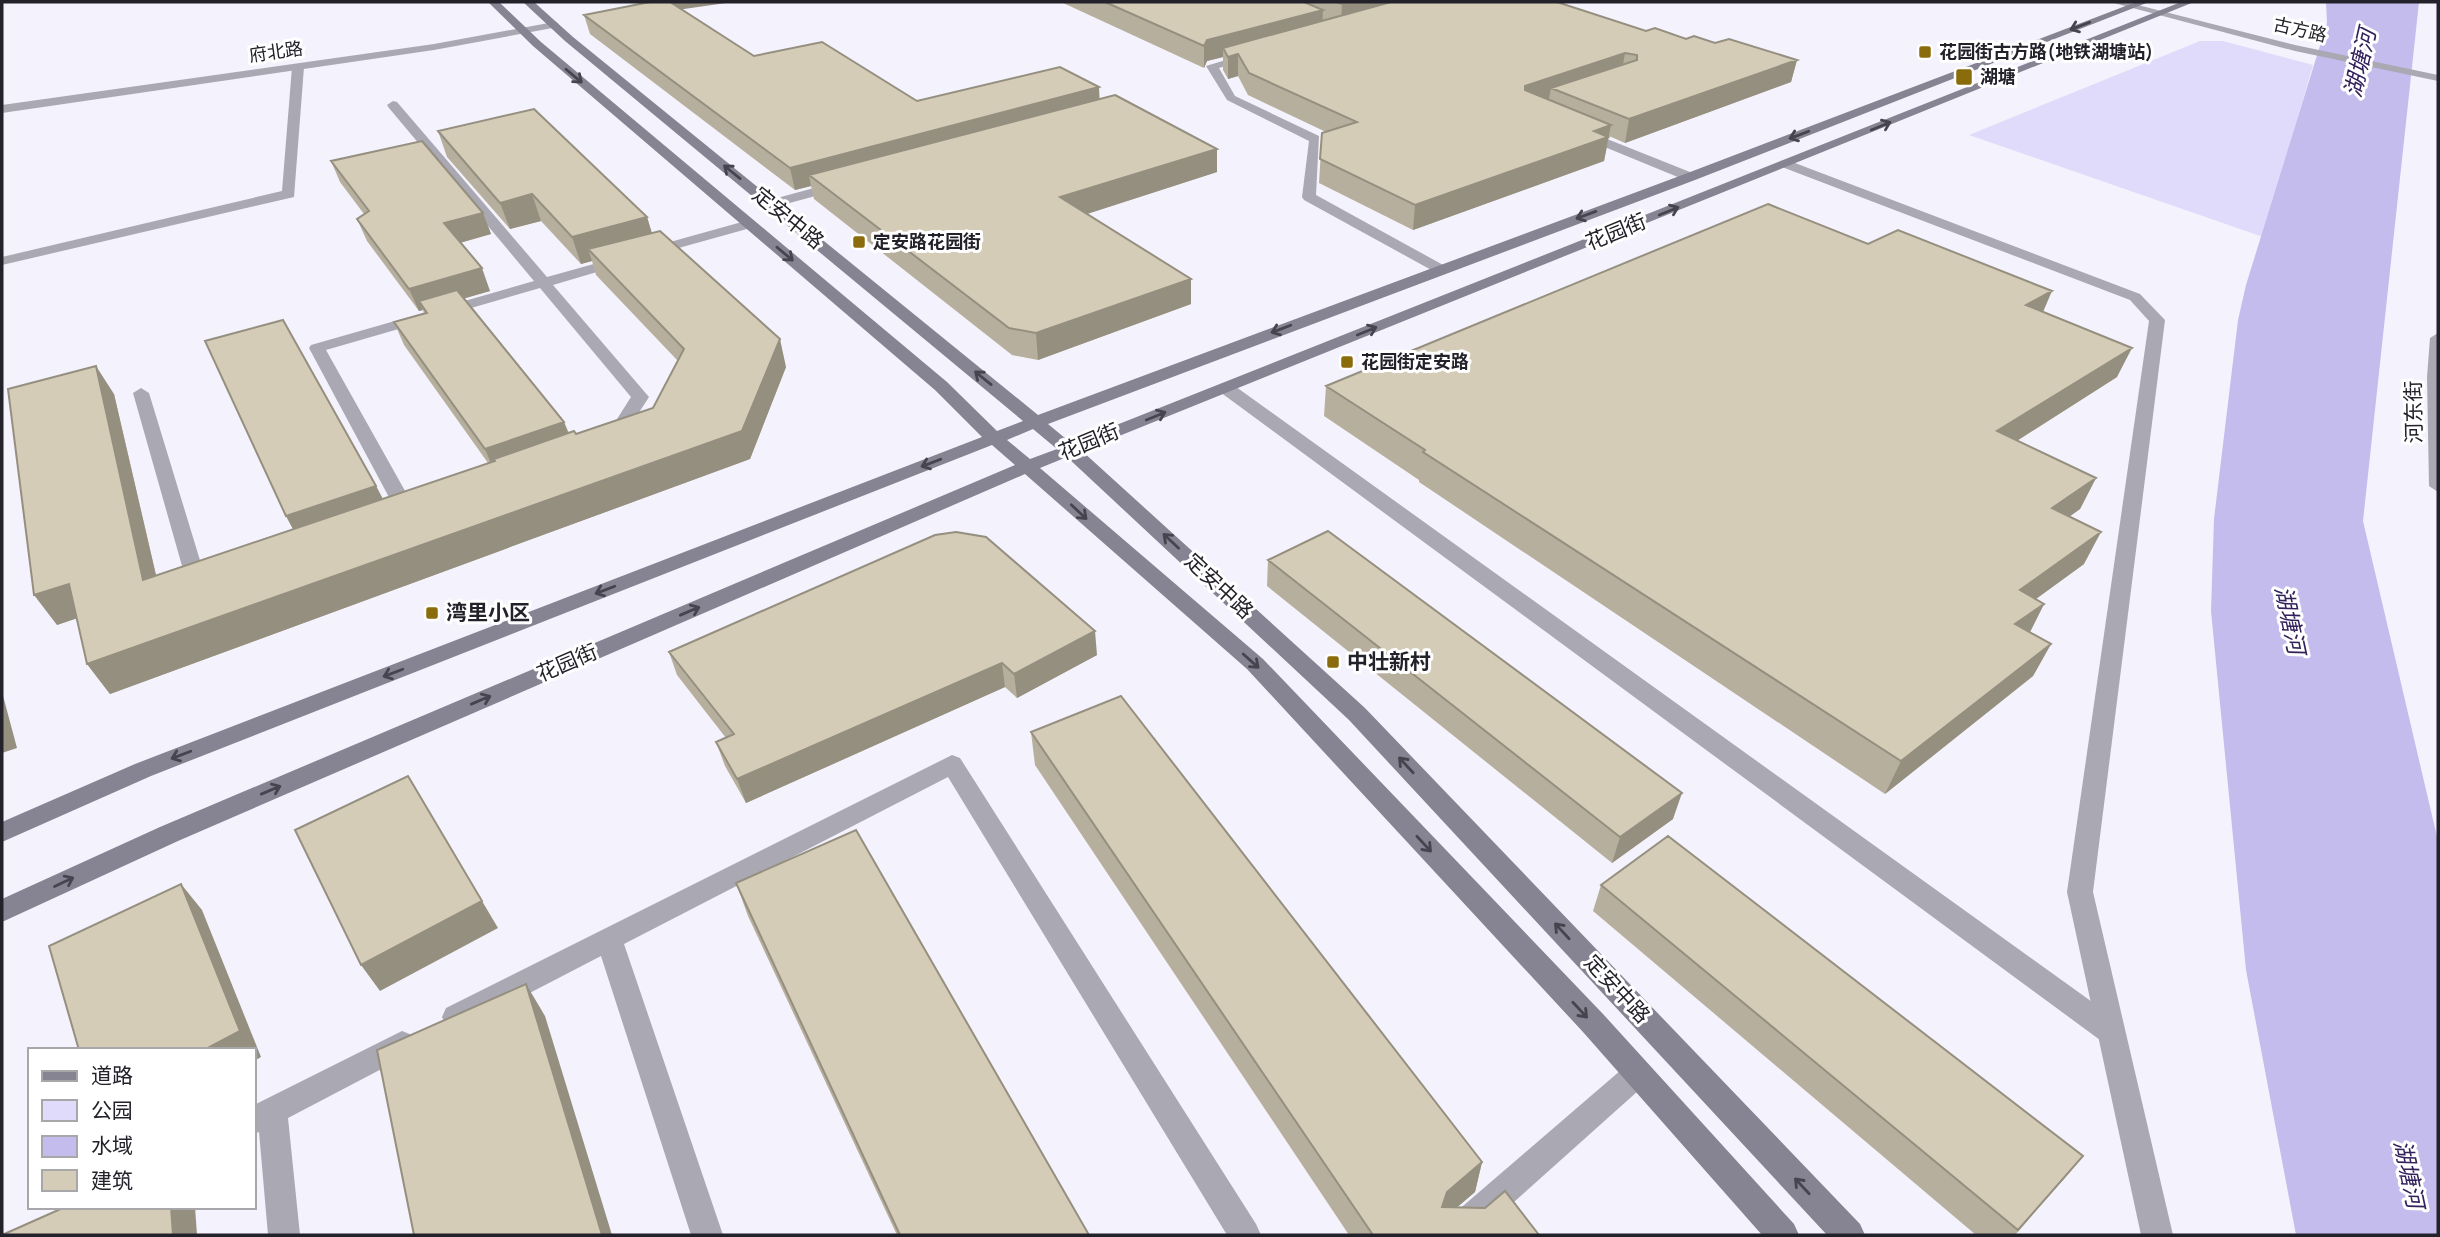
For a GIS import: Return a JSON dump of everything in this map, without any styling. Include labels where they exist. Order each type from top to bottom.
[{"type":"main road","name":"定安中路","points":[[493,2],[537,44],[942,386],[994,438],[1255,664],[1638,1073],[1783,1235]]},
{"type":"main road","name":"定安中路","points":[[528,2],[1070,450],[1357,714],[1849,1235]]},
{"type":"main road","name":"花园街","points":[[2,911],[182,828],[1029,466],[2189,2]]},
{"type":"main road","name":"花园街","points":[[2,832],[143,770],[994,438],[1690,177],[2138,4]]},
{"type":"street","name":"古方路","points":[[2115,2],[2138,4],[2162,14],[2295,48],[2438,78]]},
{"type":"street","name":"府北路","points":[[2,108],[298,67],[554,25]]},
{"type":"street","points":[[1266,52],[1212,66],[1231,98],[1315,139],[1309,197],[1440,269]]},
{"type":"street","points":[[2,261],[289,194],[298,67]]},
{"type":"street","points":[[393,105],[640,397],[611,442],[599,447]]},
{"type":"street","points":[[1566,127],[1690,177]]},
{"type":"street","points":[[1787,164],[2135,297],[2157,320],[2080,892],[2157,1235]]},
{"type":"street","points":[[771,204],[850,183]]},
{"type":"street","points":[[407,514],[317,348],[749,224]]},
{"type":"street","name":"河东街","points":[[2438,338],[2435,377],[2438,486]]},
{"type":"street","points":[[1226,388],[2110,1031]]},
{"type":"street","points":[[141,393],[198,587],[224,578]]},
{"type":"street","points":[[284,1235],[263,1115],[951,764],[1245,1235]]},
{"type":"street","points":[[609,939],[707,1235]]},
{"type":"street","points":[[1453,1235],[1638,1073]]},
{"type":"green space","points":[[2200,41],[2223,41],[2313,65],[2263,237],[1969,135]]},
{"type":"water","name":"湖塘河","points":[[2326,2],[2419,2],[2363,521],[2438,841],[2438,1235],[2296,1235],[2246,970],[2211,611],[2214,519],[2238,320],[2246,285],[2327,23]]},
{"type":"building","points":[[650,2],[670,2],[754,56],[822,42],[917,101],[1060,67],[1099,87],[790,168],[584,15]]},
{"type":"building","points":[[1105,2],[1304,2],[1323,10],[1207,40],[1204,46]]},
{"type":"building","points":[[1391,2],[1557,2],[1646,31],[1655,28],[1686,39],[1694,36],[1715,43],[1729,39],[1797,60],[1629,119],[1551,88],[1637,60],[1637,55],[1625,53],[1525,86],[1525,90],[1611,125],[1594,131],[1608,137],[1415,205],[1320,159],[1322,133],[1357,122],[1249,73],[1238,54],[1228,57],[1223,48]]},
{"type":"building","points":[[1115,95],[1217,149],[1060,197],[1191,279],[1036,333],[1009,328],[809,175]]},
{"type":"building","points":[[534,109],[647,217],[572,237],[532,194],[500,203],[438,131]]},
{"type":"building","points":[[422,141],[483,213],[444,223],[482,268],[409,289],[357,219],[369,211],[331,161]]},
{"type":"building","points":[[1768,204],[1868,244],[1898,230],[2052,291],[2026,305],[2132,348],[1997,431],[2096,478],[2052,508],[2101,532],[2020,590],[2044,604],[2015,624],[2051,644],[1901,761],[1423,452],[1425,450],[1326,386]]},
{"type":"building","points":[[660,231],[780,339],[742,431],[87,664],[69,584],[34,595],[8,389],[96,366],[143,580],[495,461],[494,459],[574,431],[576,434],[653,408],[684,349],[588,249]]},
{"type":"building","points":[[457,290],[564,422],[485,449],[394,322],[427,313],[419,301]]},
{"type":"building","points":[[283,320],[376,486],[286,516],[205,341]]},
{"type":"building","points":[[1328,531],[1682,793],[1620,837],[1268,560]]},
{"type":"building","points":[[956,532],[986,537],[1095,631],[1014,674],[1002,663],[737,779],[716,742],[734,734],[669,652],[935,535]]},
{"type":"building","points":[[1121,696],[1482,1162],[1447,1192],[1442,1207],[1485,1208],[1505,1191],[1539,1235],[1373,1235],[1031,732]]},
{"type":"building","points":[[408,776],[482,901],[361,965],[295,830]]},
{"type":"building","points":[[856,830],[1089,1235],[900,1235],[736,883]]},
{"type":"building","points":[[1668,836],[2083,1156],[2018,1230],[1601,885]]},
{"type":"building","points":[[181,884],[240,1031],[208,1048],[78,1048],[49,946]]},
{"type":"building","points":[[526,984],[602,1235],[414,1235],[377,1050]]},
{"type":"building","points":[[60,1209],[171,1209],[173,1235],[2,1235]]},
{"type":"place","name":"花园街古方路(地铁湖塘站)","points":[[1925,52]]},
{"type":"place","name":"湖塘","points":[[1964,77]]},
{"type":"place","name":"定安路花园街","points":[[859,242]]},
{"type":"place","name":"花园街定安路","points":[[1347,362]]},
{"type":"place","name":"湾里小区","points":[[432,613]]},
{"type":"place","name":"中壮新村","points":[[1333,662]]}]
